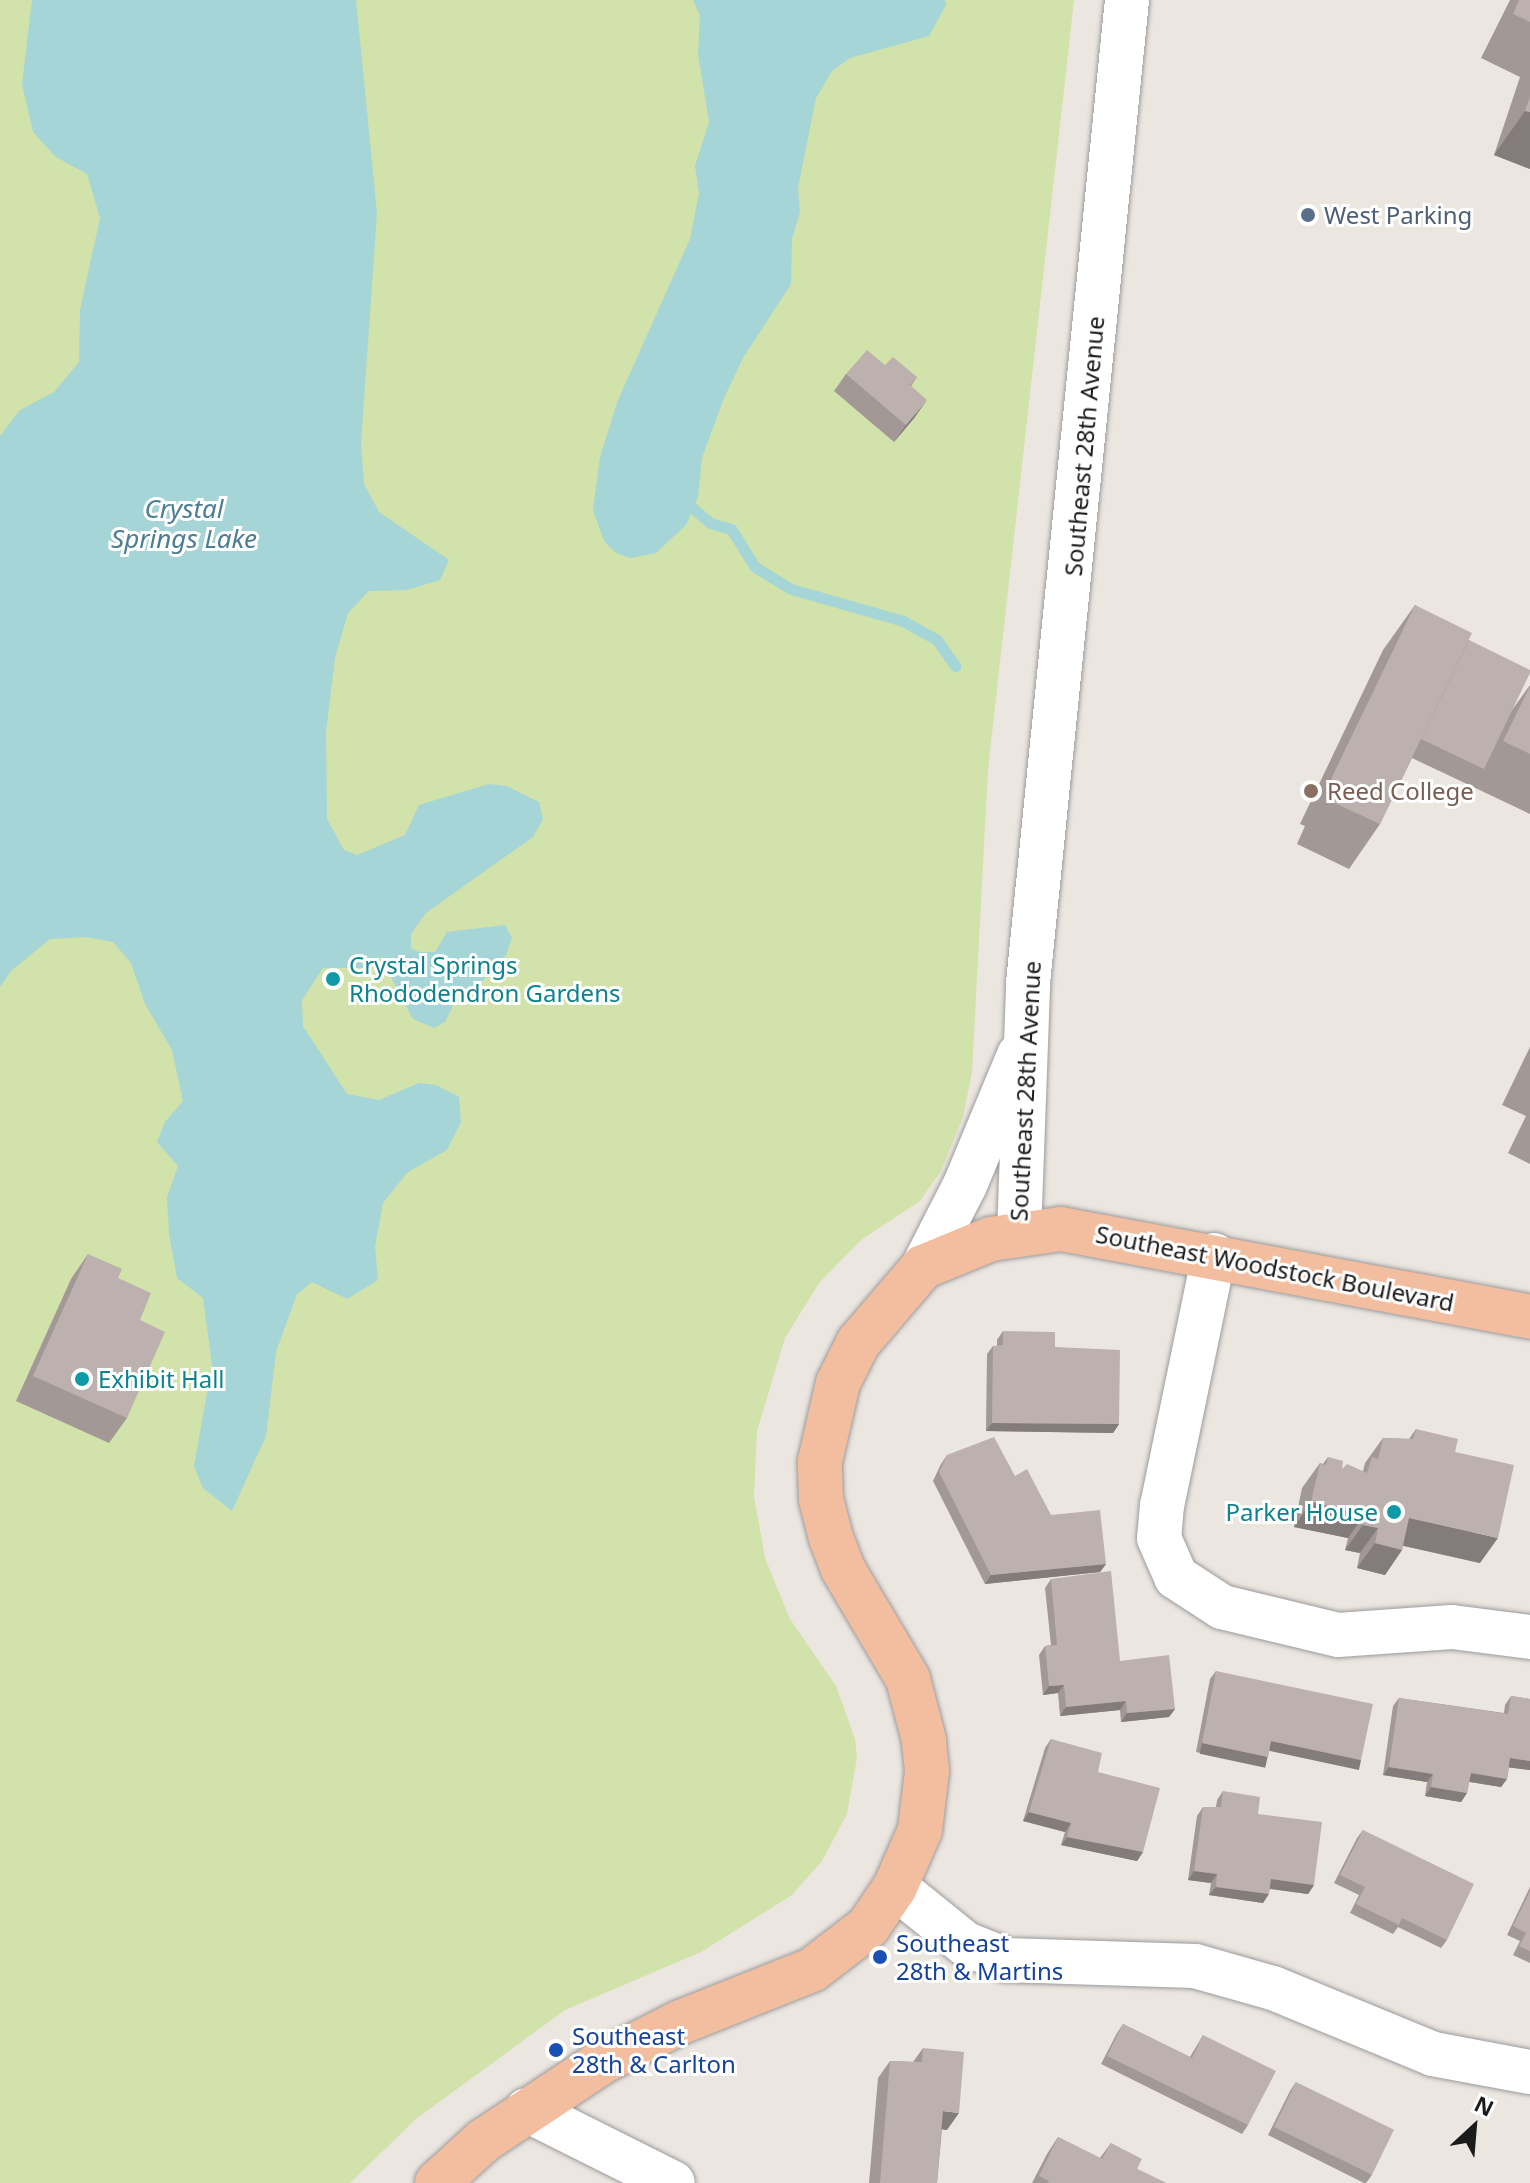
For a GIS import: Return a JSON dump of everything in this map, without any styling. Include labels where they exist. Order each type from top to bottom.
[{"type":"main road","name":"Southeast Woodstock Boulevard","points":[[1019,1234],[1061,1229],[1214,1255],[1530,1317]]},
{"type":"main road","name":"Southeast 28th Avenue","points":[[437,2183],[527,2110],[643,2039],[812,1970],[868,1927],[895,1887],[920,1830],[927,1771],[924,1740],[908,1679],[843,1569],[831,1538],[821,1499],[820,1461],[834,1396],[858,1343],[923,1267],[960,1249],[1019,1234]]},
{"type":"street","name":"Southeast 28th Avenue","points":[[1019,1234],[1026,1117],[1023,1046],[1127,0]]},
{"type":"street","points":[[923,1267],[965,1185],[1023,1046]]},
{"type":"street","points":[[1214,1255],[1162,1505],[1159,1538],[1176,1577],[1222,1607],[1338,1635],[1452,1627],[1530,1637]]},
{"type":"street","points":[[895,1887],[966,1944],[1006,1960],[1195,1966],[1273,1988],[1433,2054],[1530,2072]]},
{"type":"street","points":[[527,2110],[673,2183]]},
{"type":"green space","points":[[0,0],[1074,0],[988,770],[972,1072],[963,1117],[941,1171],[920,1201],[861,1240],[819,1283],[785,1338],[757,1431],[754,1496],[765,1558],[790,1619],[836,1686],[855,1739],[857,1758],[847,1814],[822,1861],[792,1895],[701,1952],[565,2010],[416,2119],[350,2183],[0,2183]]},
{"type":"water","name":"Crystal Springs Lake","points":[[32,0],[356,0],[377,213],[361,443],[364,484],[379,512],[449,560],[440,580],[407,590],[369,591],[348,613],[335,658],[326,732],[327,819],[344,850],[357,855],[405,835],[419,805],[489,784],[507,786],[539,802],[543,819],[533,837],[426,913],[411,934],[411,948],[419,952],[435,952],[447,932],[505,925],[512,938],[506,955],[481,983],[459,993],[445,1022],[434,1028],[413,1019],[391,977],[398,967],[381,957],[363,968],[323,968],[302,1000],[303,1026],[347,1094],[379,1100],[419,1083],[436,1085],[459,1097],[461,1122],[447,1150],[408,1172],[383,1203],[375,1246],[378,1280],[347,1299],[312,1282],[297,1294],[276,1352],[266,1436],[232,1511],[203,1488],[194,1466],[212,1365],[203,1298],[177,1278],[169,1234],[167,1197],[178,1166],[157,1142],[165,1122],[183,1101],[172,1050],[145,1004],[131,963],[113,942],[86,937],[50,939],[11,971],[0,987],[0,436],[20,410],[54,392],[79,362],[80,310],[100,218],[87,174],[56,157],[33,132],[22,84]]},
{"type":"water","points":[[693,0],[945,0],[946,5],[929,36],[850,58],[832,71],[816,98],[798,188],[800,212],[792,239],[791,284],[743,358],[724,398],[702,458],[698,497],[686,525],[656,553],[631,558],[616,553],[604,541],[593,510],[600,457],[618,400],[690,239],[699,193],[695,166],[709,122],[698,54],[700,16]]},
{"type":"building","points":[[1519,0],[1530,0],[1530,22],[1513,14]]},
{"type":"building","points":[[867,350],[885,365],[893,357],[917,377],[910,385],[927,400],[906,425],[846,374]]},
{"type":"building","points":[[1415,605],[1472,633],[1380,824],[1328,800],[1337,782],[1331,779]]},
{"type":"building","points":[[1469,640],[1530,670],[1484,769],[1421,739]]},
{"type":"building","points":[[1530,686],[1530,754],[1503,741]]},
{"type":"building","name":"Exhibit Hall","points":[[88,1254],[122,1269],[118,1278],[151,1293],[140,1320],[165,1332],[127,1418],[33,1376]]},
{"type":"building","points":[[1003,1331],[1055,1332],[1055,1347],[1120,1350],[1119,1424],[992,1423],[993,1346],[1003,1345]]},
{"type":"building","name":"Parker House","points":[[1416,1429],[1458,1439],[1455,1452],[1514,1465],[1498,1538],[1409,1518],[1402,1550],[1375,1543],[1378,1528],[1363,1525],[1365,1514],[1311,1502],[1320,1463],[1326,1465],[1328,1457],[1343,1461],[1342,1469],[1347,1464],[1367,1473],[1372,1457],[1378,1459],[1383,1438],[1413,1439]]},
{"type":"building","points":[[994,1437],[1015,1476],[1027,1469],[1051,1515],[1100,1510],[1106,1564],[991,1575],[939,1472],[947,1455]]},
{"type":"building","points":[[1111,1571],[1120,1661],[1169,1655],[1175,1709],[1127,1713],[1126,1701],[1066,1707],[1064,1685],[1049,1686],[1045,1646],[1057,1645],[1051,1579]]},
{"type":"building","points":[[1216,1671],[1373,1704],[1361,1760],[1271,1741],[1268,1757],[1202,1743]]},
{"type":"building","points":[[1511,1696],[1530,1699],[1530,1761],[1510,1758],[1507,1779],[1471,1773],[1467,1793],[1431,1787],[1433,1774],[1389,1767],[1399,1698],[1508,1714]]},
{"type":"building","points":[[1051,1739],[1102,1753],[1098,1772],[1160,1788],[1143,1852],[1067,1837],[1071,1823],[1029,1812]]},
{"type":"building","points":[[1223,1791],[1260,1797],[1258,1814],[1322,1822],[1314,1885],[1271,1879],[1269,1894],[1216,1887],[1217,1874],[1194,1871],[1203,1807],[1221,1807]]},
{"type":"building","points":[[1363,1830],[1474,1884],[1447,1940],[1402,1918],[1399,1925],[1356,1904],[1365,1887],[1340,1875]]},
{"type":"building","points":[[1530,1891],[1530,1951],[1519,1946],[1526,1933],[1513,1926]]},
{"type":"building","points":[[1123,2024],[1192,2058],[1203,2035],[1276,2071],[1248,2125],[1107,2056]]},
{"type":"building","points":[[923,2048],[964,2052],[959,2113],[943,2111],[937,2183],[880,2183],[890,2061],[922,2062]]},
{"type":"building","points":[[1296,2082],[1394,2130],[1372,2175],[1274,2127]]},
{"type":"building","points":[[1058,2137],[1102,2159],[1111,2143],[1142,2159],[1137,2169],[1166,2183],[1048,2183],[1039,2176]]},
{"type":"waterway","points":[[694,509],[710,523],[731,529],[755,567],[791,589],[903,621],[937,640],[955,666]]},
{"type":"place","name":"West Parking","points":[[1308,215]]},
{"type":"place","name":"Reed College","points":[[1311,791]]},
{"type":"place","name":"Crystal Springs Rhododendron Gardens","points":[[333,979]]},
{"type":"place","name":"Exhibit Hall","points":[[82,1379]]},
{"type":"place","name":"Parker House","points":[[1394,1512]]},
{"type":"place","name":"Southeast 28th & Martins","points":[[880,1957]]},
{"type":"place","name":"Southeast 28th & Carlton","points":[[556,2050]]}]
